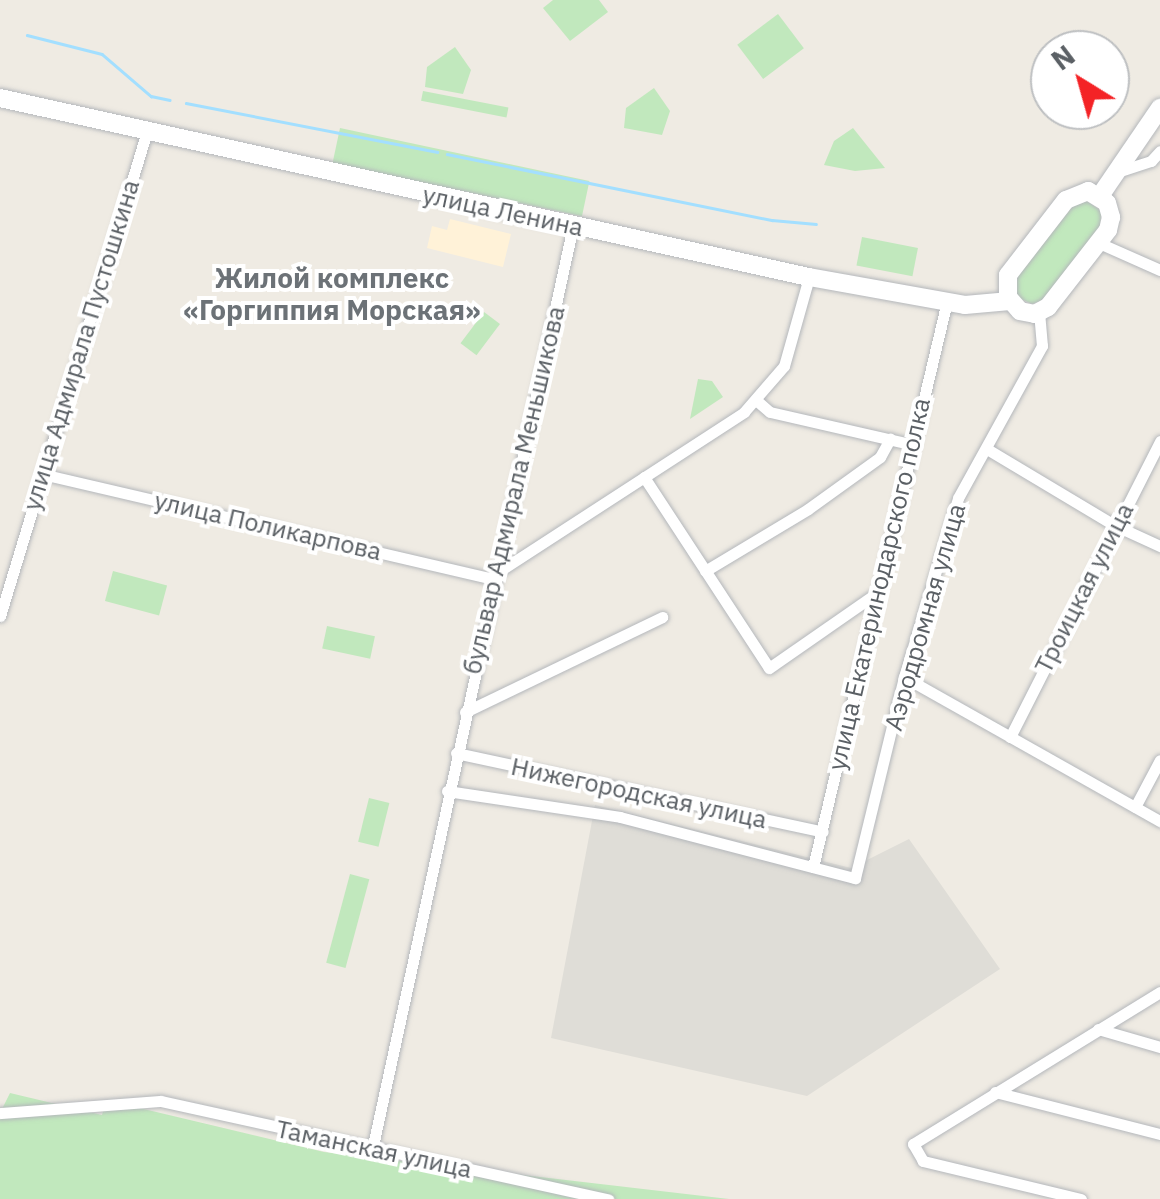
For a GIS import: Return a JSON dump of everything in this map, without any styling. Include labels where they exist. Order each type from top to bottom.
[{"type":"street","name":"улица Ленина","points":[[0,98],[809,278],[976,305],[1010,301]]},
{"type":"street","points":[[1100,196],[1160,108]]},
{"type":"street","name":"улица Адмирала Пустошкина","points":[[0,616],[147,131]]},
{"type":"street","points":[[1117,172],[1151,162],[1160,151]]},
{"type":"street","points":[[1079,192],[1100,196],[1109,207],[1111,222],[1099,243],[1053,302],[1038,312],[1020,311],[1010,301],[1008,275],[1062,205],[1079,192]]},
{"type":"street","name":"бульвар Адмирала Меньшикова","points":[[372,1150],[447,791],[573,226]]},
{"type":"street","points":[[1099,243],[1160,270]]},
{"type":"street","points":[[495,576],[756,400],[784,366],[809,278]]},
{"type":"street","name":"улица Екатеринодарского полка","points":[[813,867],[874,595],[947,301]]},
{"type":"street","name":"Аэродромная улица","points":[[813,867],[855,878],[904,677],[958,498],[1042,346],[1038,312]]},
{"type":"street","points":[[756,400],[770,412],[910,444]]},
{"type":"street","points":[[705,571],[808,509],[880,457],[890,440]]},
{"type":"street","name":"Троицкая улица","points":[[1010,737],[1160,441]]},
{"type":"street","points":[[987,449],[1114,526],[1160,546]]},
{"type":"street","name":"улица Поликарпова","points":[[42,474],[495,576]]},
{"type":"street","points":[[644,477],[769,668],[874,595]]},
{"type":"street","points":[[465,712],[662,617]]},
{"type":"street","points":[[904,677],[1160,821]]},
{"type":"street","name":"Нижегородская улица","points":[[456,754],[823,832]]},
{"type":"street","points":[[1135,807],[1160,760]]},
{"type":"street","points":[[447,791],[620,817],[813,867]]},
{"type":"street","points":[[1081,1199],[923,1161],[913,1144],[1160,992]]},
{"type":"street","points":[[1098,1030],[1160,1047]]},
{"type":"street","points":[[995,1092],[1160,1134]]},
{"type":"street","name":"Таманская улица","points":[[0,1113],[161,1101],[608,1199]]},
{"type":"shaded area","points":[[450,219],[511,234],[503,267],[427,248],[432,226],[447,230]]},
{"type":"shaded area","points":[[595,805],[851,868],[909,839],[1000,969],[807,1096],[551,1038]]},
{"type":"green space","points":[[553,0],[599,0],[608,12],[570,41],[543,8]]},
{"type":"green space","points":[[778,14],[804,48],[763,79],[737,45]]},
{"type":"green space","points":[[455,47],[471,70],[463,94],[425,87],[427,67]]},
{"type":"green space","points":[[654,88],[670,111],[662,135],[624,128],[626,108]]},
{"type":"green space","points":[[423,91],[508,108],[506,117],[421,101]]},
{"type":"green space","points":[[340,128],[589,181],[582,216],[333,163]]},
{"type":"green space","points":[[853,128],[885,168],[855,171],[824,165],[834,141]]},
{"type":"green space","points":[[1087,201],[1101,211],[1100,228],[1043,300],[1032,304],[1019,298],[1015,291],[1018,275],[1073,206]]},
{"type":"green space","points":[[862,237],[918,248],[912,276],[856,265]]},
{"type":"green space","points":[[484,312],[500,324],[477,355],[461,343]]},
{"type":"green space","points":[[698,379],[712,381],[723,397],[690,419]]},
{"type":"green space","points":[[113,571],[167,585],[159,615],[105,601]]},
{"type":"green space","points":[[327,626],[375,636],[370,659],[322,648]]},
{"type":"green space","points":[[369,798],[389,803],[378,847],[358,842]]},
{"type":"green space","points":[[350,874],[369,879],[346,968],[326,963]]},
{"type":"green space","points":[[10,1093],[102,1115],[106,1100],[324,1152],[729,1199],[0,1199],[0,1113]]},
{"type":"waterway","points":[[27,35],[102,54],[151,96],[170,100]]},
{"type":"waterway","points":[[186,103],[437,152]]},
{"type":"waterway","points":[[447,154],[772,220],[816,224]]},
{"type":"district","name":"Жилой комплекс «Горгиппия Морская»","points":[[332,294]]}]
